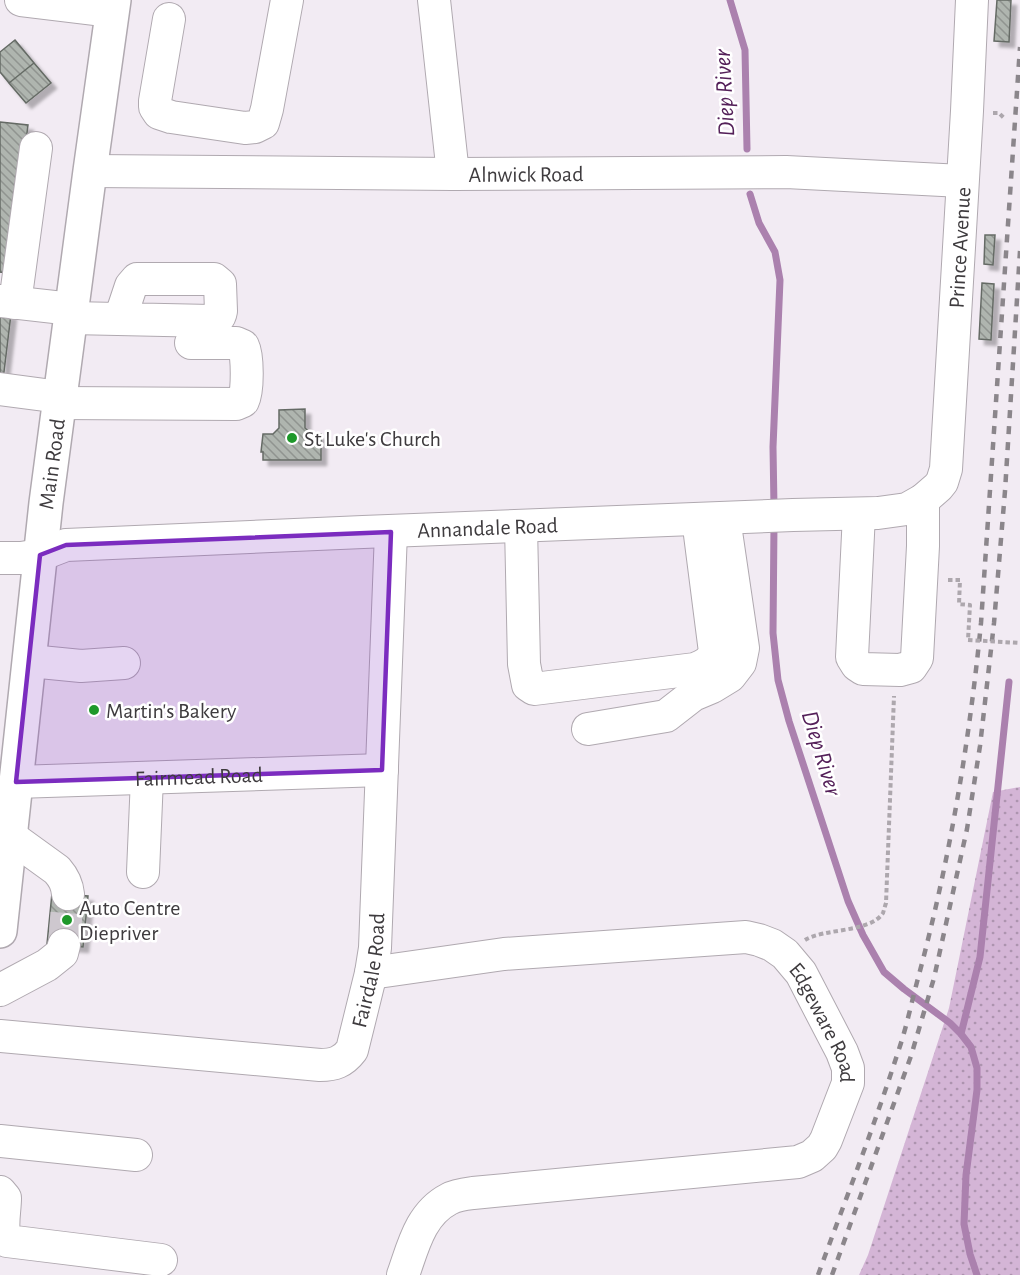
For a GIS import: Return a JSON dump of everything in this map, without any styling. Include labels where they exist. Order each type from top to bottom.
[{"type":"main road","name":"Main Road","points":[[0,931],[3,870],[10,836],[40,555],[113,5]]},
{"type":"street","points":[[21,0],[113,5]]},
{"type":"street","points":[[169,19],[154,101],[159,113],[245,129],[263,123],[288,0]]},
{"type":"street","points":[[434,0],[453,174]]},
{"type":"street","name":"Prince Avenue","points":[[928,496],[942,482],[946,469],[972,0]]},
{"type":"street","points":[[36,148],[7,302],[71,314],[120,319]]},
{"type":"street","name":"Alnwick Road","points":[[90,171],[453,174],[786,172],[962,181]]},
{"type":"street","points":[[0,389],[60,400],[236,404],[243,401],[246,394],[246,353],[243,346],[236,343],[191,343]]},
{"type":"street","points":[[859,514],[852,657],[856,665],[863,669],[900,670],[911,667],[917,658],[928,496]]},
{"type":"street","name":"Annandale Road","points":[[0,558],[40,555],[66,545],[897,512],[907,509],[928,496]]},
{"type":"street","points":[[521,526],[524,664],[528,685],[534,689],[695,669],[707,664],[715,652],[711,519]]},
{"type":"street","points":[[588,729],[666,716],[693,695],[730,676],[740,663],[743,648],[711,519]]},
{"type":"street","name":"Fairdale Road","points":[[0,1036],[320,1065],[330,1065],[348,1056],[352,1050],[375,948],[391,532]]},
{"type":"street","points":[[30,661],[81,666],[124,663]]},
{"type":"street","name":"Fairmead Road","points":[[16,782],[382,770]]},
{"type":"street","points":[[144,872],[147,778]]},
{"type":"street","points":[[10,836],[57,870],[67,885],[68,894]]},
{"type":"street","name":"Edgeware Road","points":[[371,973],[504,954],[746,937],[772,945],[784,954],[801,974],[848,1068],[848,1083],[830,1132],[822,1147],[806,1159],[786,1163],[473,1193],[451,1198],[440,1205],[424,1221],[403,1275]]},
{"type":"street","points":[[0,990],[57,958],[62,953],[64,945]]},
{"type":"street","points":[[0,1141],[136,1155]]},
{"type":"street","points":[[0,1192],[5,1198],[2,1231],[7,1241],[98,1264],[161,1260]]},
{"type":"path","points":[[999,113],[1005,119]]},
{"type":"path","points":[[960,580],[959,604],[970,604],[968,640],[1020,644]]},
{"type":"path","points":[[839,931],[871,922],[882,914],[886,903],[895,670]]},
{"type":"highlighted area","points":[[391,532],[382,770],[16,782],[40,555],[66,545]]},
{"type":"shaded area","points":[[1020,787],[1020,1275],[859,1275],[868,1255],[949,1008],[993,792]]},
{"type":"building","points":[[997,0],[1011,0],[1009,42],[994,41]]},
{"type":"building","points":[[15,40],[34,63],[9,83],[0,72],[0,52]]},
{"type":"building","points":[[34,63],[51,83],[26,103],[9,83]]},
{"type":"building","points":[[0,122],[28,125],[21,179],[15,274],[0,272]]},
{"type":"building","points":[[985,235],[995,235],[993,265],[984,264]]},
{"type":"building","points":[[982,283],[994,284],[991,340],[979,339]]},
{"type":"building","points":[[0,313],[11,314],[3,380],[0,380]]},
{"type":"building","name":"St Luke's Church","points":[[305,409],[305,428],[312,434],[321,434],[321,460],[263,460],[263,452],[261,452],[263,434],[273,434],[279,428],[279,410]]},
{"type":"building","name":"Auto Centre Diepriver","points":[[52,893],[88,896],[83,947],[47,944]]},
{"type":"waterway","name":"Diep River","points":[[730,0],[745,50],[747,149]]},
{"type":"waterway","name":"Diep River","points":[[750,194],[759,223],[775,252],[780,280],[773,447],[774,507]]},
{"type":"waterway","name":"Diep River","points":[[774,524],[773,633],[778,680],[789,721],[848,901],[863,935],[884,972],[961,1034],[971,1047],[977,1068],[977,1090],[966,1175],[964,1224],[977,1275]]},
{"type":"waterway","points":[[961,1034],[980,957],[1009,682]]},
{"type":"tunnel","points":[[64,945],[68,894]]},
{"type":"railway","points":[[818,1275],[904,1035],[939,893],[957,804],[981,623],[1020,47]]},
{"type":"railway","points":[[832,1275],[911,1056],[934,978],[967,829],[980,746],[994,623],[1020,251]]},
{"type":"place","name":"St Luke's Church","points":[[292,438]]},
{"type":"place","name":"Martin's Bakery","points":[[94,710]]},
{"type":"place","name":"Auto Centre Diepriver","points":[[67,920]]}]
